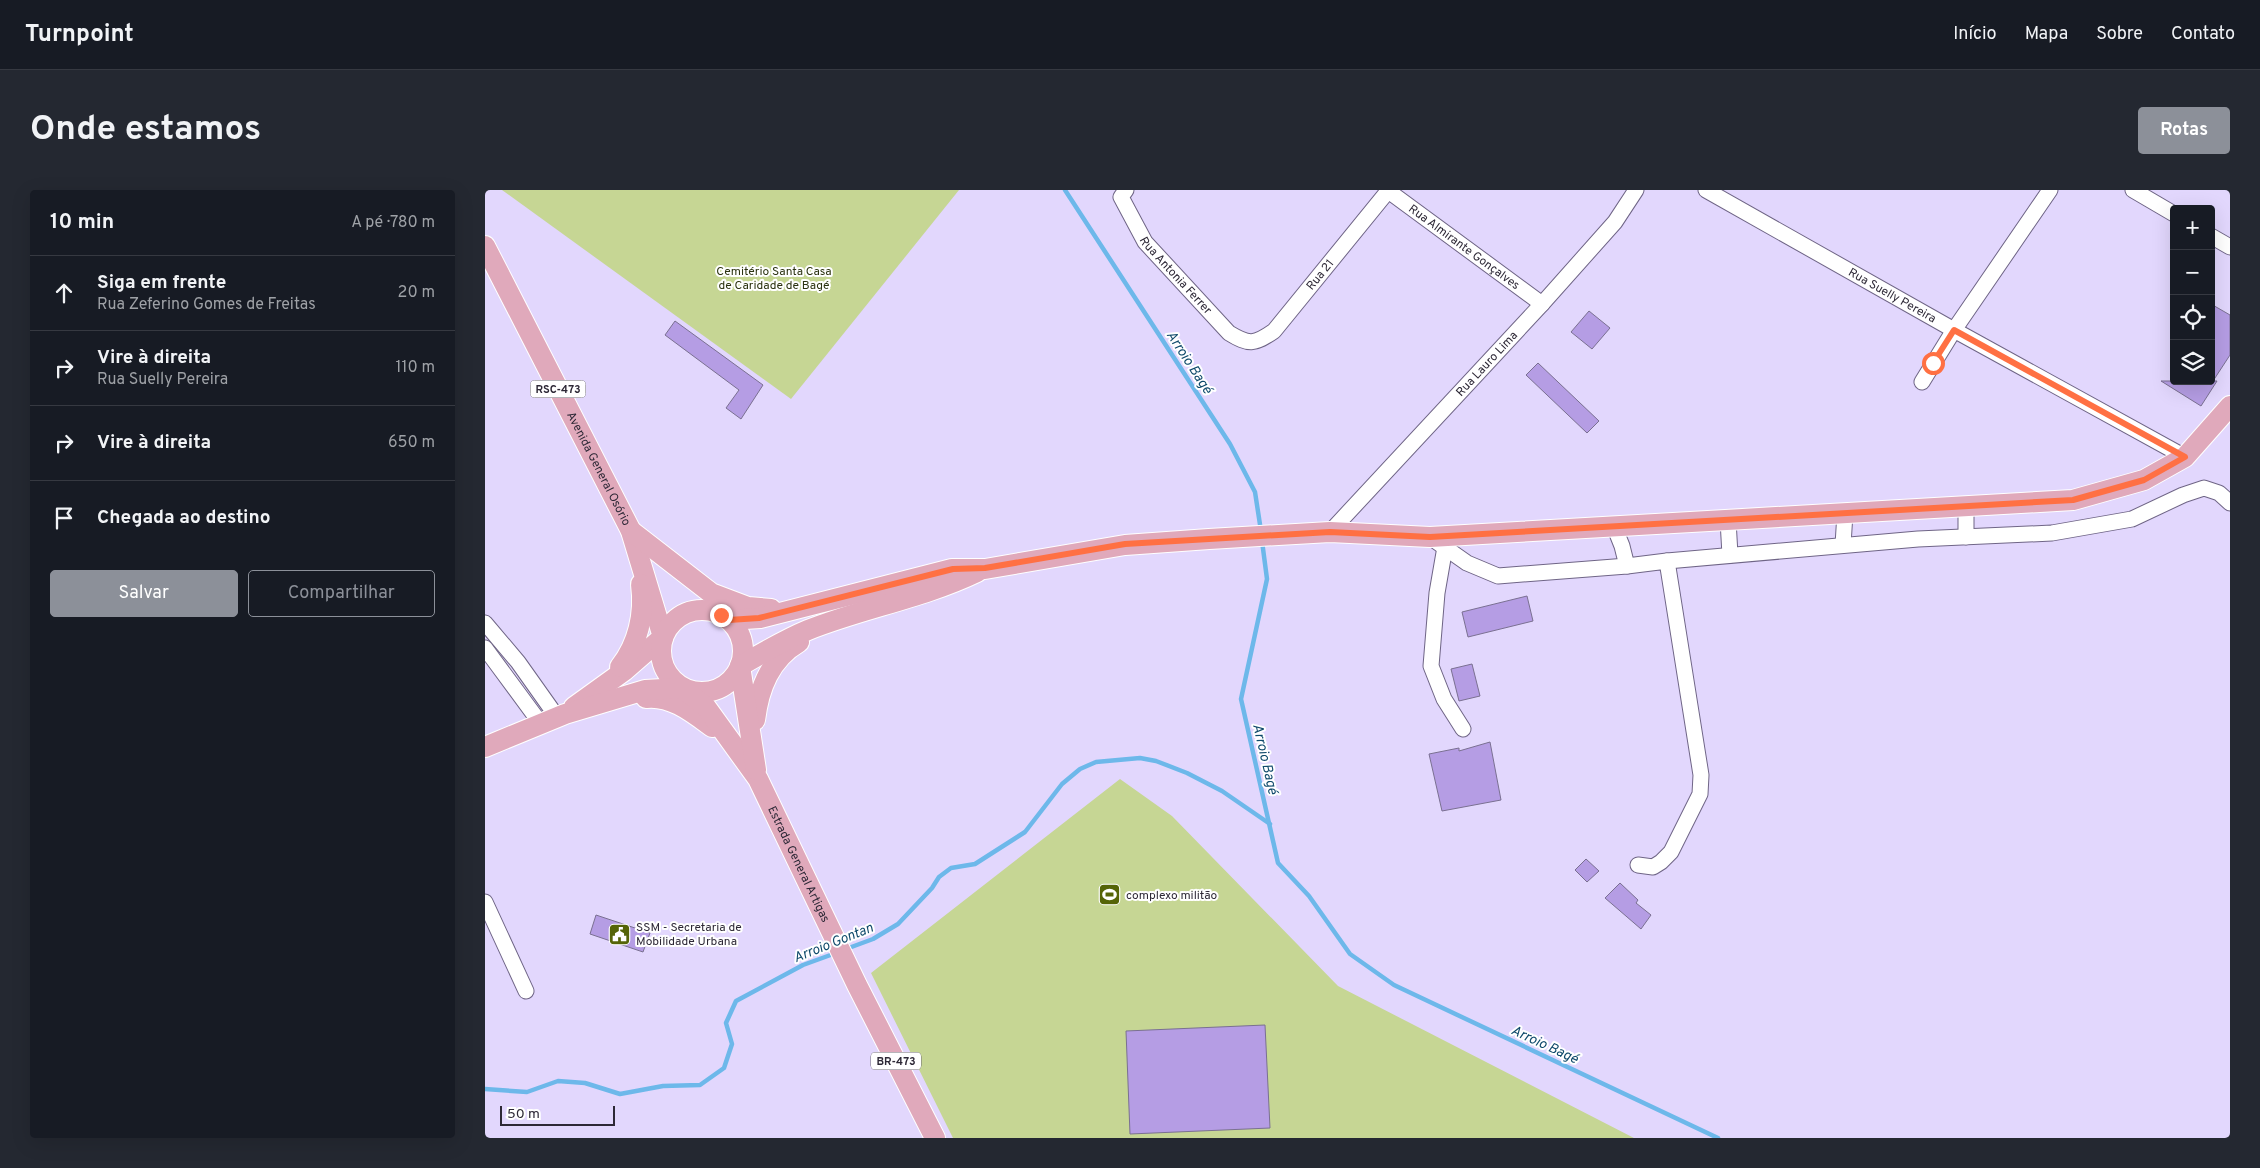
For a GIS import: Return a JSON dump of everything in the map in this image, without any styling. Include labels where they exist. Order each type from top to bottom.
[{"type":"main road","name":"Avenida General Osório","points":[[485,246],[631,531],[663,636]]},
{"type":"main road","points":[[604,694],[624,671],[663,636],[674,620],[692,611],[702,610],[725,618],[759,618],[953,569],[985,568],[1125,544],[1321,533],[1437,542],[1614,526],[2073,500],[2144,480],[2185,457],[2230,406]]},
{"type":"main road","name":"Avenida General Osório","points":[[631,531],[681,580],[725,618]]},
{"type":"main road","points":[[631,531],[711,593],[748,607],[781,609],[829,600]]},
{"type":"main road","points":[[604,694],[637,638],[643,600],[639,567],[631,531]]},
{"type":"main road","points":[[740,666],[794,636],[947,586],[985,568]]},
{"type":"main road","points":[[485,747],[555,718],[604,694],[682,688],[701,693],[711,692],[729,682],[740,666],[743,656],[742,642],[736,628],[725,618]]},
{"type":"main road","points":[[758,779],[755,721],[759,694],[772,667],[793,645],[839,620]]},
{"type":"main road","points":[[663,636],[661,656],[663,666],[674,682],[706,707],[758,779]]},
{"type":"main road","points":[[740,666],[751,745],[758,779]]},
{"type":"main road","points":[[604,694],[654,697],[678,704],[711,726],[758,779]]},
{"type":"main road","name":"Estrada General Artigas","points":[[758,779],[857,985],[935,1138]]},
{"type":"street","name":"Rua Almirante Gonçalves","points":[[1387,190],[1542,304]]},
{"type":"street","name":"Rua 21","points":[[1244,342],[1259,342],[1274,331],[1387,190]]},
{"type":"street","name":"Rua Lauro Lima","points":[[1321,533],[1542,304],[1615,222],[1636,190]]},
{"type":"street","name":"Rua Suelly Pereira","points":[[1706,190],[1954,330],[2185,457]]},
{"type":"street","points":[[1922,382],[1954,330],[2050,190]]},
{"type":"street","points":[[2133,190],[2170,212]]},
{"type":"street","name":"Rua Antonia Ferrer","points":[[1123,193],[1145,242],[1229,333],[1244,342]]},
{"type":"street","points":[[2215,238],[2230,246]]},
{"type":"street","points":[[1437,542],[1467,564],[1498,576],[1627,566],[1843,545],[2052,533],[2133,519],[2183,495],[2204,488],[2219,493],[2230,503]]},
{"type":"street","points":[[1966,506],[1966,537]]},
{"type":"street","points":[[1843,545],[1845,513]]},
{"type":"street","points":[[1728,520],[1730,555]]},
{"type":"street","points":[[1614,526],[1627,566]]},
{"type":"street","points":[[1437,542],[1437,593],[1431,666],[1444,698],[1463,729]]},
{"type":"street","points":[[1638,865],[1653,867],[1671,852],[1700,794],[1701,775],[1667,561]]},
{"type":"street","points":[[485,623],[524,670],[555,718]]},
{"type":"street","points":[[485,648],[555,718]]},
{"type":"street","points":[[485,902],[526,991]]},
{"type":"green space","name":"Cemitério Santa Casa de Caridade de Bagé","points":[[502,190],[959,190],[791,399]]},
{"type":"green space","name":"complexo militão","points":[[1120,779],[1172,816],[1338,986],[1634,1138],[953,1138],[871,973]]},
{"type":"building","points":[[2215,306],[2230,315],[2230,355],[2215,378]]},
{"type":"building","points":[[1589,311],[1610,328],[1592,349],[1571,332]]},
{"type":"building","points":[[675,321],[763,385],[741,419],[726,408],[739,390],[665,335]]},
{"type":"building","points":[[1538,363],[1599,421],[1587,433],[1526,375]]},
{"type":"building","points":[[2161,381],[2170,381],[2170,385],[2214,385],[2201,406]]},
{"type":"building","points":[[1527,596],[1533,621],[1468,637],[1462,612]]},
{"type":"building","points":[[1472,664],[1480,696],[1459,701],[1451,669]]},
{"type":"building","points":[[1490,742],[1501,800],[1442,811],[1429,754],[1459,748],[1459,751]]},
{"type":"building","points":[[1586,859],[1599,871],[1587,882],[1575,870]]},
{"type":"building","points":[[1620,883],[1638,900],[1636,903],[1651,915],[1641,929],[1605,898]]},
{"type":"building","name":"SSM - Secretaria de Mobilidade Urbana","points":[[596,915],[650,933],[643,952],[590,934]]},
{"type":"building","points":[[1265,1025],[1270,1128],[1130,1134],[1126,1031]]},
{"type":"waterway","name":"Arroio Bagé","points":[[1065,190],[1230,444],[1255,492],[1261,531]]},
{"type":"waterway","name":"Arroio Bagé","points":[[1262,541],[1267,579],[1241,699],[1278,863],[1309,896],[1350,954],[1394,985],[1718,1138]]},
{"type":"waterway","name":"Arroio Gontan","points":[[846,949],[873,939],[898,924],[932,888],[939,877],[951,868],[975,864],[1025,832],[1062,784],[1080,769],[1096,762],[1140,758],[1156,761],[1187,773],[1222,791],[1270,824]]},
{"type":"waterway","name":"Arroio Gontan","points":[[485,1089],[527,1092],[558,1081],[585,1083],[620,1094],[663,1086],[700,1085],[724,1068],[732,1044],[726,1023],[736,1001],[803,965],[836,953]]},
{"type":"place","name":"complexo militão","points":[[1110,895]]},
{"type":"place","name":"SSM - Secretaria de Mobilidade Urbana","points":[[620,934]]},
{"type":"route","points":[[721,615],[729,620],[759,618],[953,569],[985,568],[1125,544],[1330,532],[1430,537],[2073,500],[2144,480],[2185,457],[1954,330],[1933,363]]}]
